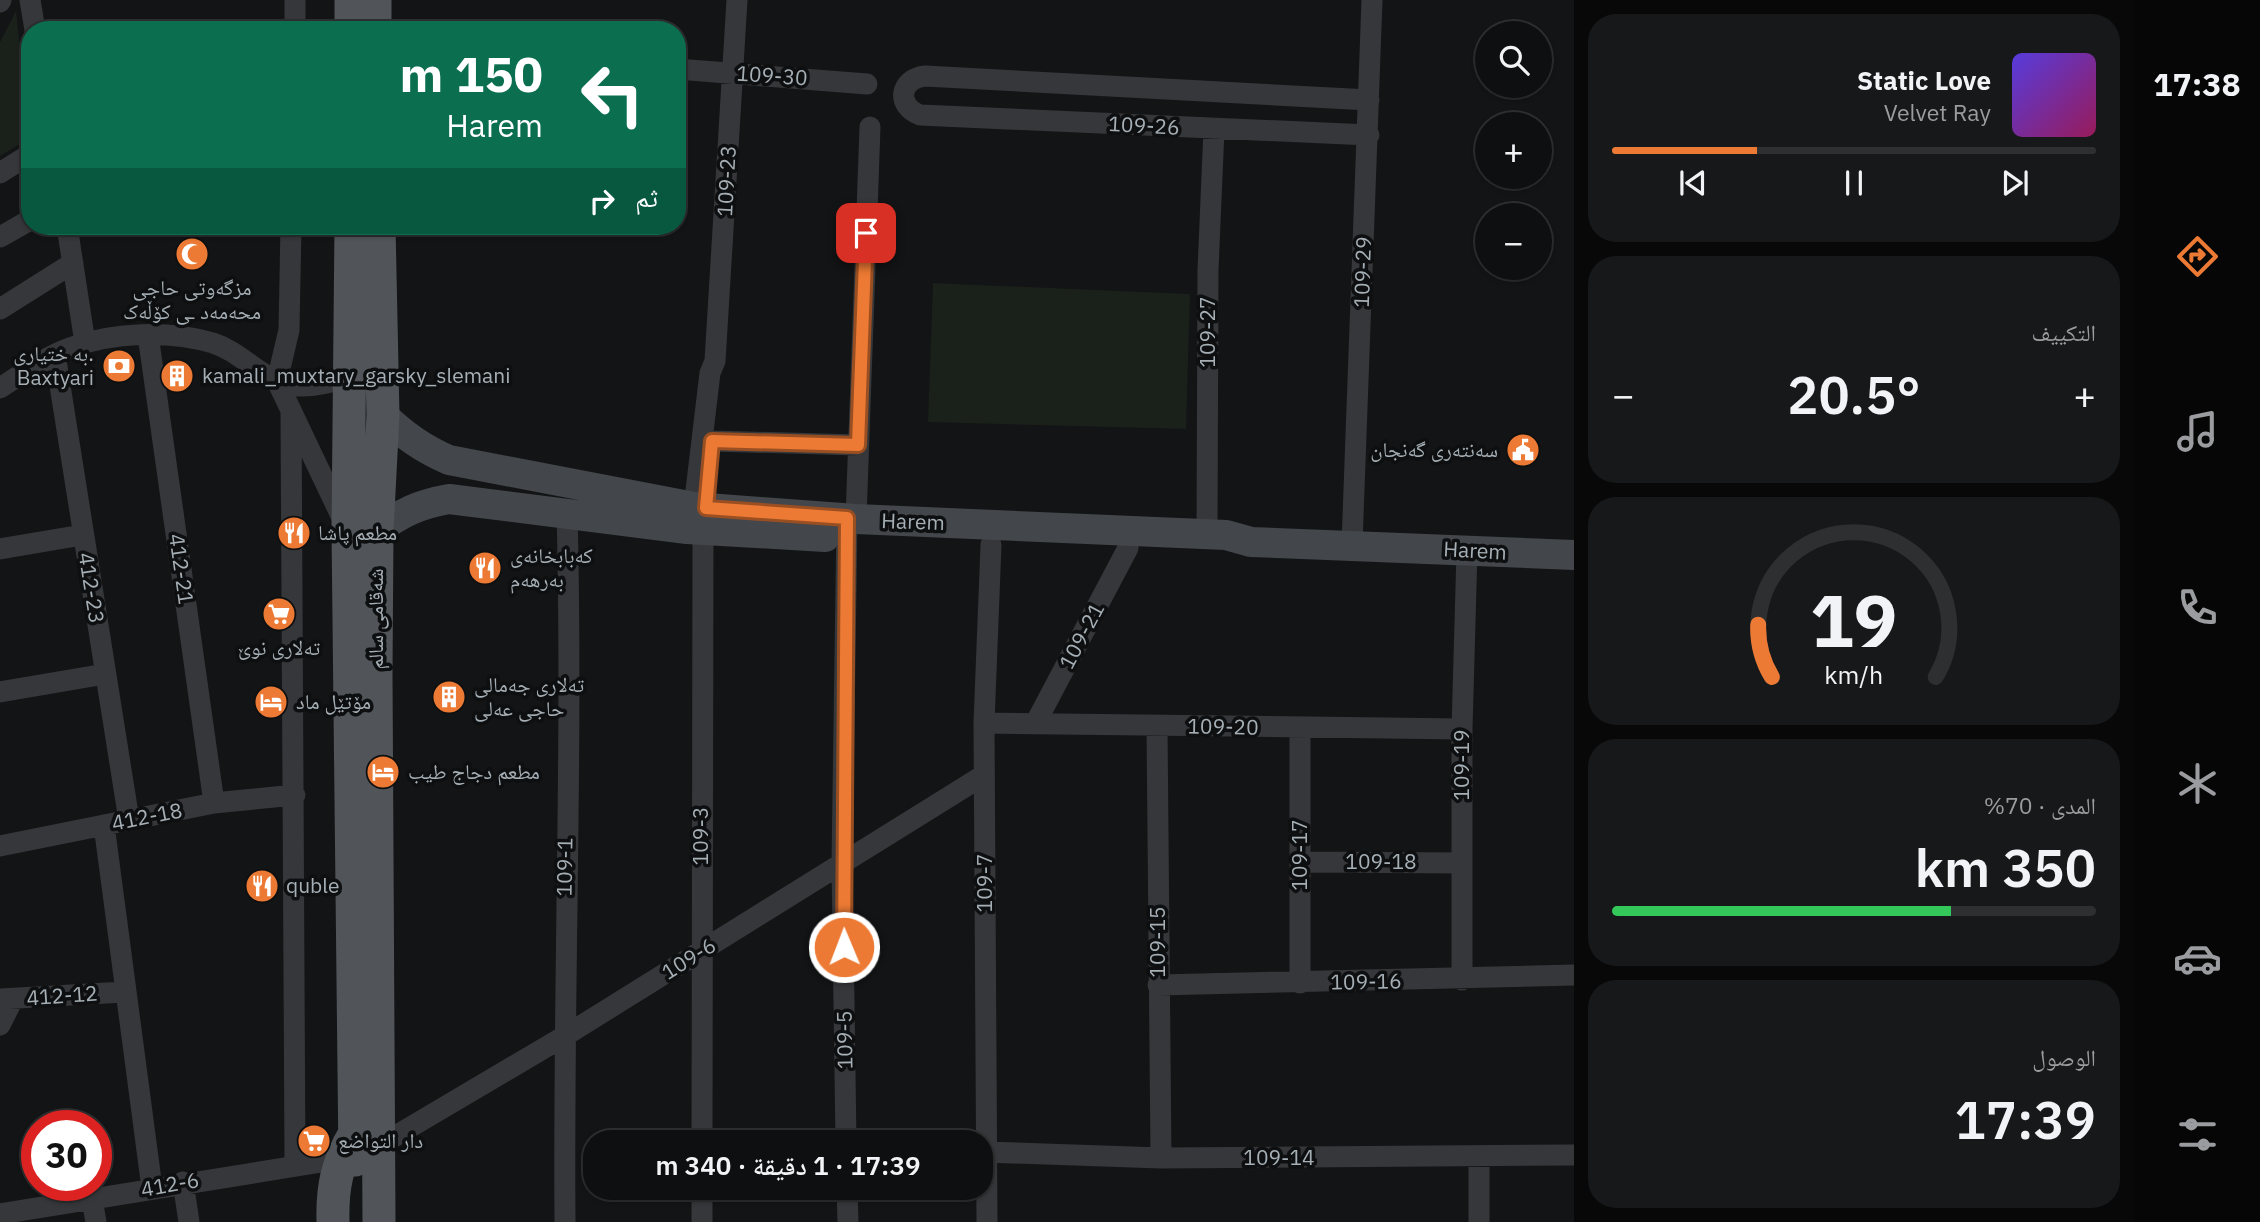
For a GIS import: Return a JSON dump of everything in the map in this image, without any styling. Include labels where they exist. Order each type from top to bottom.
[{"type":"main road","points":[[351,0],[351,21]]},
{"type":"main road","points":[[375,0],[375,21]]},
{"type":"main road","name":"شەقامی سالم","points":[[351,235],[351,376],[362,530],[376,1046],[367,1215]]},
{"type":"main road","name":"شەقامی سالم","points":[[367,1215],[347,1146],[362,530],[383,415],[379,235]]},
{"type":"main road","points":[[367,1215],[392,1138],[376,1046]]},
{"type":"street","points":[[30,0],[34,21]]},
{"type":"street","points":[[295,0],[295,21]]},
{"type":"street","name":"109-23","points":[[698,518],[710,373],[715,361],[737,0]]},
{"type":"street","name":"109-29","points":[[1352,544],[1372,0]]},
{"type":"street","name":"109-30","points":[[686,70],[867,83]]},
{"type":"street","name":"109-26","points":[[1369,135],[920,115],[910,111],[904,103],[902,93],[906,83],[914,77],[925,76],[1370,100]]},
{"type":"street","name":"109-5","points":[[846,1130],[842,863],[849,525],[858,445],[870,127]]},
{"type":"street","name":"109-27","points":[[1208,534],[1208,270],[1214,129]]},
{"type":"street","points":[[0,173],[21,160]]},
{"type":"street","points":[[0,237],[21,225]]},
{"type":"street","points":[[68,235],[85,343]]},
{"type":"street","points":[[277,382],[289,330],[292,235]]},
{"type":"street","points":[[0,309],[73,263]]},
{"type":"street","points":[[0,388],[55,354],[85,343],[148,335],[213,343],[233,352],[277,382],[362,530],[423,504],[449,499],[567,512],[698,518]]},
{"type":"street","name":"412-21","points":[[148,335],[214,803]]},
{"type":"street","name":"412-23","points":[[55,354],[129,820]]},
{"type":"street","name":"109-23","points":[[698,518],[712,441],[718,371],[715,361]]},
{"type":"street","points":[[277,382],[322,384],[351,376]]},
{"type":"street","points":[[291,410],[295,1164]]},
{"type":"street","name":"Harem","points":[[383,415],[424,449],[449,460],[698,518],[849,525],[1208,534],[1235,536],[1251,542]]},
{"type":"street","points":[[712,441],[858,445]]},
{"type":"street","name":"109-1","points":[[565,1222],[563,1037],[569,625],[567,512]]},
{"type":"street","name":"109-3","points":[[698,518],[702,1130]]},
{"type":"street","name":"Harem","points":[[849,525],[991,545],[1225,548],[1251,542],[1574,555]]},
{"type":"street","points":[[0,550],[82,535]]},
{"type":"street","name":"109-7","points":[[985,1130],[984,723],[991,545]]},
{"type":"street","name":"109-21","points":[[1035,724],[1128,548]]},
{"type":"street","name":"109-19","points":[[1462,980],[1462,729],[1467,551]]},
{"type":"street","points":[[0,692],[105,674]]},
{"type":"street","name":"109-20","points":[[984,723],[1462,729]]},
{"type":"street","name":"109-15","points":[[1157,726],[1161,1158]]},
{"type":"street","name":"109-17","points":[[1300,727],[1300,983]]},
{"type":"street","name":"109-6","points":[[392,1138],[563,1037],[984,775]]},
{"type":"street","name":"412-18","points":[[0,846],[214,803],[295,795]]},
{"type":"street","points":[[104,825],[152,1188]]},
{"type":"street","name":"109-18","points":[[1300,862],[1462,863]]},
{"type":"street","name":"109-16","points":[[1158,985],[1462,980],[1574,975]]},
{"type":"street","name":"412-12","points":[[6,999],[124,992]]},
{"type":"street","points":[[0,1025],[6,999]]},
{"type":"street","name":"412-6","points":[[112,1195],[295,1164],[347,1146]]},
{"type":"street","name":"109-14","points":[[993,1152],[1161,1158],[1574,1155]]},
{"type":"street","points":[[1479,1157],[1479,1222]]},
{"type":"street","points":[[183,1182],[189,1222]]},
{"type":"street","points":[[702,1200],[702,1222]]},
{"type":"street","points":[[847,1200],[848,1222]]},
{"type":"street","name":"109-7","points":[[986,1200],[987,1222]]},
{"type":"street","name":"412-6","points":[[0,1214],[81,1201]]},
{"type":"street","points":[[93,1201],[96,1222]]},
{"type":"shaded area","points":[[16,11],[21,56],[21,143],[0,156],[0,42]]},
{"type":"shaded area","points":[[933,283],[1190,294],[1186,429],[928,422]]},
{"type":"place","name":"مزگەوتی حاجی محەمەد ـی کۆڵەک","points":[[192,254]]},
{"type":"place","name":"به ختیاری. Baxtyari","points":[[119,366]]},
{"type":"place","name":"kamali_muxtary_garsky_slemani","points":[[177,376]]},
{"type":"place","name":"سەنتەری گەنجان","points":[[1523,450]]},
{"type":"place","name":"مطعم پاشا","points":[[294,533]]},
{"type":"place","name":"کەبابخانەی بەرهەم","points":[[485,568]]},
{"type":"place","name":"تەلاری نوێ","points":[[279,614]]},
{"type":"place","name":"تەلاری جەمالی حاجی عەلی","points":[[449,697]]},
{"type":"place","name":"مۆتێل ماد","points":[[271,702]]},
{"type":"place","name":"مطعم دجاج طيب","points":[[383,772]]},
{"type":"place","name":"quble","points":[[262,886]]},
{"type":"place","name":"دار التواضع","points":[[314,1141]]},
{"type":"route","points":[[844,947],[842,863],[847,518],[706,508],[712,441],[858,445],[866,233]]}]
